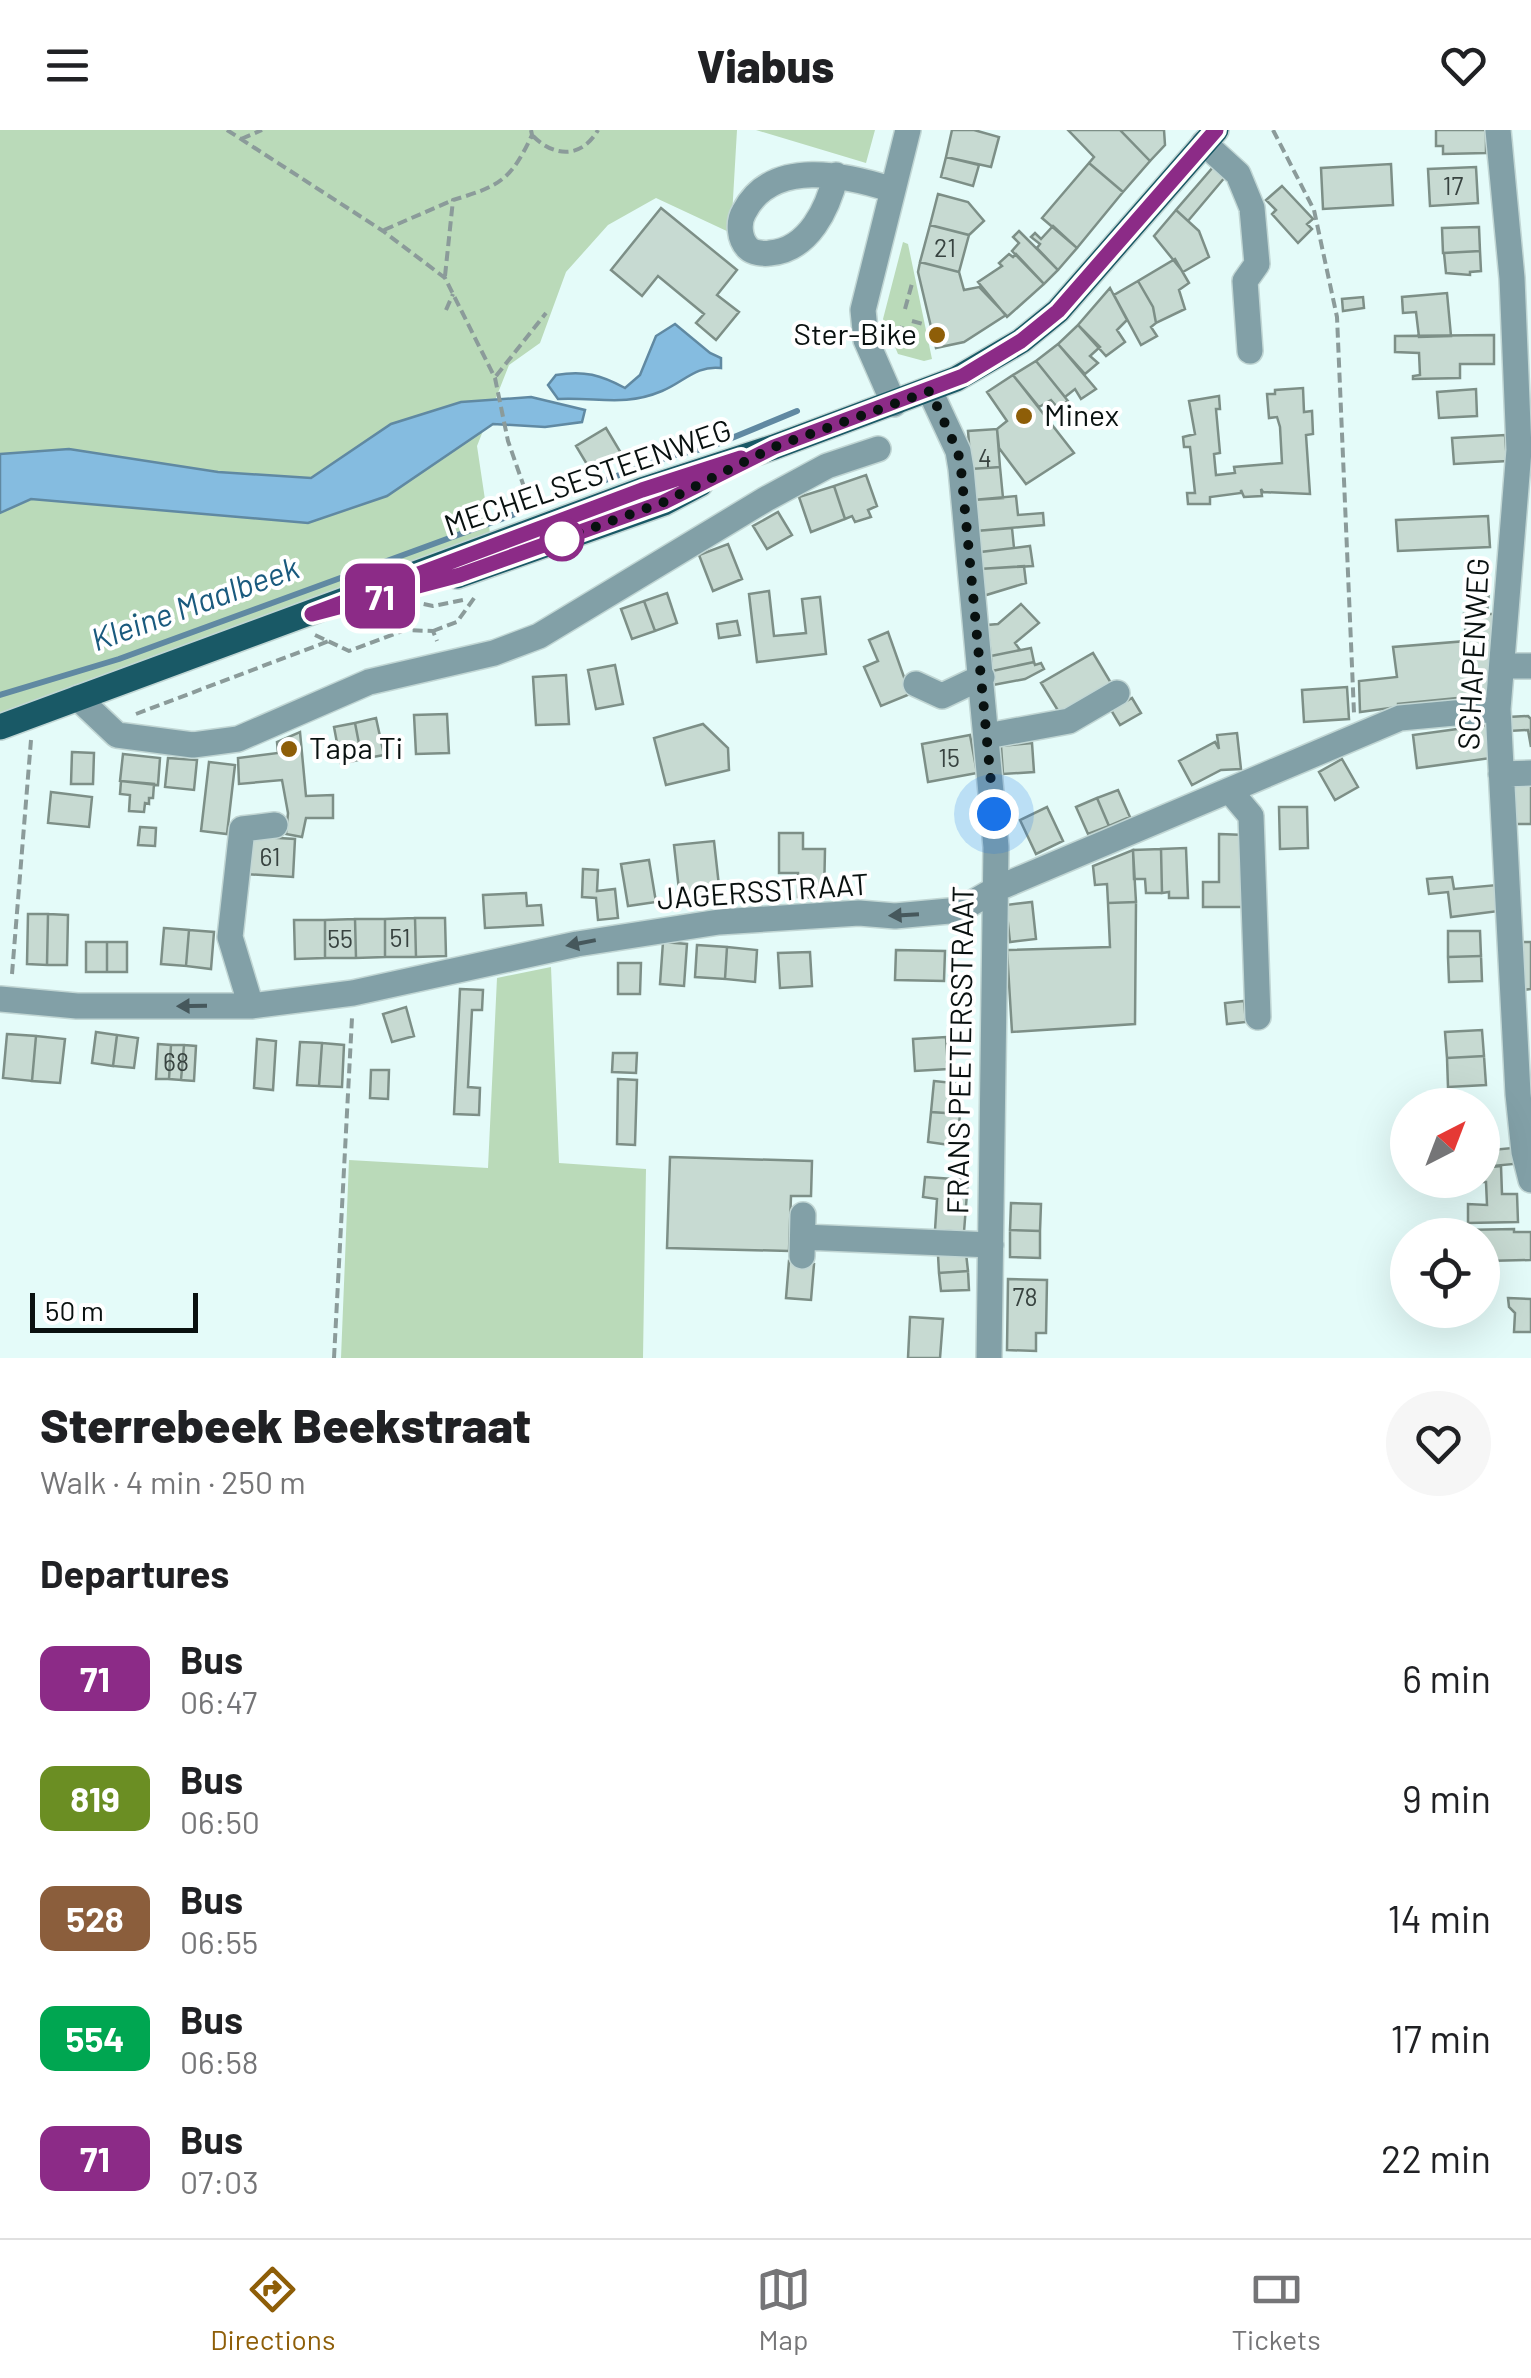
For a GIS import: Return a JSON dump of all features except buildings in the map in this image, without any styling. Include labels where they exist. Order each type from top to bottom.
[{"type":"main road","name":"MECHELSESTEENWEG","points":[[0,727],[539,530],[664,502],[774,447],[930,391],[1021,341],[1058,311],[1207,136]]},
{"type":"main road","name":"MECHELSESTEENWEG","points":[[300,619],[500,561],[539,530]]},
{"type":"street","points":[[894,404],[866,340],[863,310],[908,130]]},
{"type":"street","name":"SCHAPENWEG","points":[[1498,130],[1525,450],[1498,710],[1518,1094],[1531,1180]]},
{"type":"street","points":[[1207,136],[1238,174],[1252,208],[1257,264],[1245,282],[1250,351]]},
{"type":"street","points":[[836,175],[892,190]]},
{"type":"street","name":"FRANS PEETERSSTRAAT","points":[[930,391],[958,452],[996,847],[989,1358]]},
{"type":"street","points":[[78,698],[117,735],[193,745],[226,742],[369,682],[514,647],[539,636],[796,482],[827,466],[878,449]]},
{"type":"street","points":[[1502,666],[1531,666]]},
{"type":"street","points":[[916,684],[942,696],[982,677]]},
{"type":"street","points":[[987,736],[1069,721],[1117,693]]},
{"type":"street","name":"JAGERSSTRAAT","points":[[5,999],[77,1006],[251,1006],[354,993],[577,944],[719,922],[960,910],[996,890],[1400,718],[1498,710]]},
{"type":"street","points":[[1501,774],[1531,773]]},
{"type":"street","points":[[1230,791],[1252,816],[1258,1017]]},
{"type":"street","points":[[251,1006],[230,938],[242,830],[275,825]]},
{"type":"street","points":[[803,1236],[991,1245]]},
{"type":"path","points":[[227,130],[383,231],[445,278],[495,378],[505,426],[539,530]]},
{"type":"path","points":[[241,140],[262,130]]},
{"type":"path","points":[[383,231],[494,186],[513,172],[532,133],[543,146],[571,153],[586,146],[598,130]]},
{"type":"path","points":[[1273,130],[1314,210],[1336,317],[1354,738]]},
{"type":"path","points":[[445,278],[453,200]]},
{"type":"path","points":[[906,309],[914,280]]},
{"type":"path","points":[[446,310],[453,294]]},
{"type":"path","points":[[495,378],[546,312]]},
{"type":"path","points":[[912,320],[922,324]]},
{"type":"path","points":[[891,361],[902,326]]},
{"type":"path","points":[[300,619],[328,641],[349,650],[405,630],[433,631],[458,622],[500,561]]},
{"type":"path","points":[[433,631],[446,664]]},
{"type":"path","points":[[105,726],[328,641]]},
{"type":"path","points":[[5,999],[32,735]]},
{"type":"path","points":[[334,1358],[354,993]]},
{"type":"green space","points":[[0,130],[737,130],[731,233],[656,198],[608,225],[566,272],[540,343],[509,365],[477,446],[490,533],[0,717]]},
{"type":"green space","points":[[756,130],[875,130],[866,163]]},
{"type":"green space","points":[[903,242],[908,244],[932,359],[924,361],[898,354],[883,319]]},
{"type":"green space","points":[[551,967],[559,1163],[646,1169],[643,1358],[341,1358],[349,1160],[488,1168],[497,978]]},
{"type":"water","points":[[675,324],[721,358],[721,368],[704,369],[662,391],[623,400],[558,399],[548,385],[556,375],[584,373],[625,388],[640,375],[656,336]]},
{"type":"water","points":[[531,397],[585,410],[582,422],[545,427],[493,424],[387,496],[308,523],[31,499],[0,513],[0,454],[69,449],[218,472],[311,478],[391,424],[461,402]]},
{"type":"waterway","name":"Kleine Maalbeek","points":[[543,503],[671,456],[710,447],[797,411]]},
{"type":"waterway","name":"Kleine Maalbeek","points":[[0,695],[119,659],[518,513]]},
{"type":"bus line","name":"71","points":[[741,458],[642,490],[312,614],[460,575],[664,502],[774,447],[963,376],[1021,341],[1058,311],[1216,130]]},
{"type":"place","name":"Ster-Bike","points":[[937,335]]},
{"type":"place","name":"Minex","points":[[1024,416]]},
{"type":"place","name":"Tapa Ti","points":[[289,749]]},
{"type":"route","points":[[562,539],[664,502],[774,447],[930,391],[958,452],[961,469],[994,814]]}]
